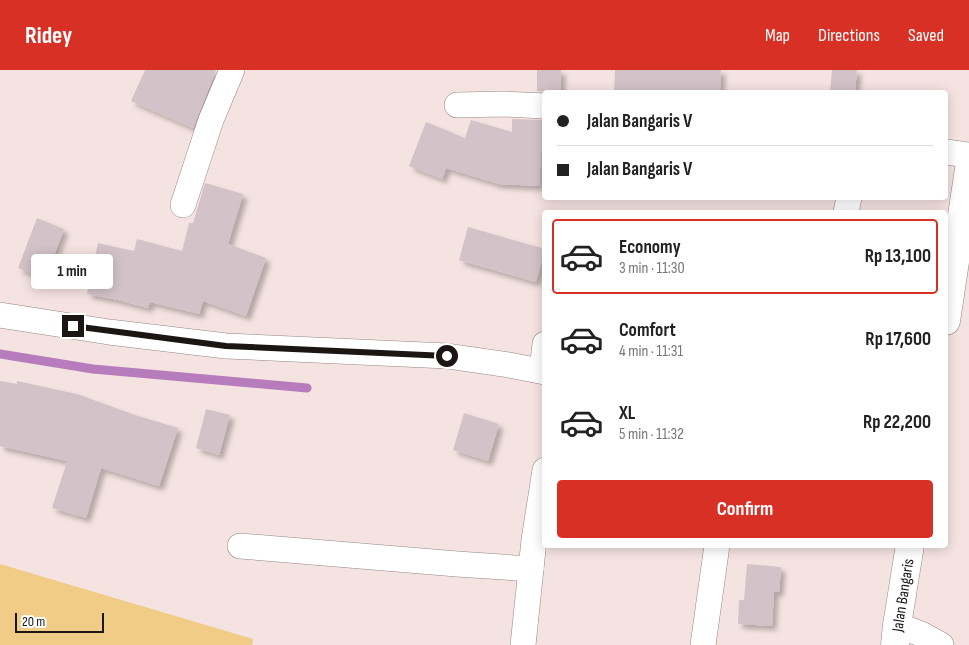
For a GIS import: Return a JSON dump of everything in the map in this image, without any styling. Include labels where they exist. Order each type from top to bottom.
[{"type":"street","points":[[183,205],[211,120],[232,70]]},
{"type":"street","points":[[458,105],[542,106]]},
{"type":"street","points":[[948,152],[969,155]]},
{"type":"street","points":[[948,308],[969,169]]},
{"type":"street","points":[[0,315],[109,332],[226,346],[447,356],[542,372]]},
{"type":"street","points":[[523,645],[534,540],[542,489]]},
{"type":"street","points":[[240,546],[457,564],[531,568]]},
{"type":"street","points":[[703,645],[717,548]]},
{"type":"street","name":"Jalan Bangaris","points":[[896,635],[910,548]]},
{"type":"street","points":[[896,635],[921,634],[941,645]]},
{"type":"shaded area","points":[[0,564],[253,639],[252,645],[0,645]]},
{"type":"building","points":[[145,70],[216,70],[193,128],[131,101]]},
{"type":"building","points":[[537,70],[561,70],[561,90],[537,91]]},
{"type":"building","points":[[615,70],[721,70],[720,90],[614,90]]},
{"type":"building","points":[[832,70],[857,70],[855,90],[830,90]]},
{"type":"building","points":[[512,119],[542,120],[539,186],[499,184],[446,168],[442,179],[409,166],[426,122],[465,138],[471,120],[512,132]]},
{"type":"building","points":[[205,183],[243,194],[228,244],[266,258],[246,316],[203,301],[199,314],[150,302],[148,308],[87,294],[98,243],[134,251],[137,239],[182,251],[189,223],[193,223]]},
{"type":"building","points":[[37,218],[64,229],[45,279],[18,268]]},
{"type":"building","points":[[468,227],[542,248],[542,260],[536,282],[459,260]]},
{"type":"building","points":[[0,381],[17,384],[17,381],[77,394],[178,428],[159,486],[101,468],[86,518],[52,508],[67,461],[0,446]]},
{"type":"building","points":[[206,409],[230,415],[219,455],[196,448]]},
{"type":"building","points":[[464,413],[499,424],[488,461],[453,450]]},
{"type":"building","points":[[747,564],[781,567],[779,592],[774,592],[772,626],[738,624],[739,600],[744,600]]},
{"type":"waterway","points":[[0,354],[93,369],[307,388]]},
{"type":"route","points":[[73,326],[226,346],[447,356]]}]
